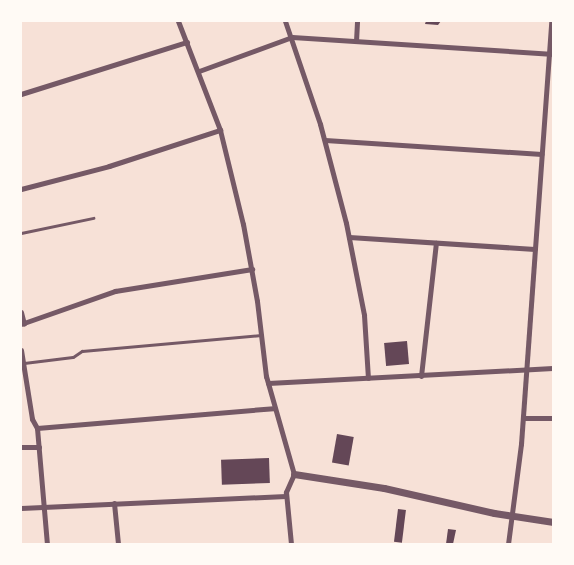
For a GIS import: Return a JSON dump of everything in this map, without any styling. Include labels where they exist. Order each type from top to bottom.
[{"type":"street","points":[[178,21],[220,130],[252,269],[268,384],[273,408],[294,474],[286,496],[291,544]]},
{"type":"street","points":[[285,21],[325,140],[349,237],[364,315],[368,378]]},
{"type":"street","points":[[356,41],[357,21]]},
{"type":"street","points":[[508,544],[523,418],[551,54],[551,21]]},
{"type":"street","points":[[199,71],[291,37],[551,54]]},
{"type":"street","points":[[21,94],[187,42]]},
{"type":"street","points":[[21,189],[109,166],[220,130]]},
{"type":"street","points":[[325,140],[542,154]]},
{"type":"street","points":[[349,237],[535,249]]},
{"type":"street","points":[[421,376],[435,243]]},
{"type":"street","points":[[21,312],[23,324],[115,291],[252,269]]},
{"type":"street","points":[[21,350],[32,419],[38,428],[47,544]]},
{"type":"street","points":[[268,384],[553,368]]},
{"type":"street","points":[[38,428],[273,408]]},
{"type":"street","points":[[523,418],[553,418]]},
{"type":"street","points":[[21,447],[39,447]]},
{"type":"street","points":[[294,474],[384,488],[513,516],[553,522]]},
{"type":"street","points":[[21,508],[286,496]]},
{"type":"street","points":[[114,503],[118,544]]},
{"type":"lane","points":[[21,233],[93,218]]},
{"type":"lane","points":[[24,363],[73,357],[82,351],[261,335]]},
{"type":"building","points":[[426,21],[441,21],[438,25],[425,24]]},
{"type":"building","points":[[407,341],[409,364],[386,366],[384,343]]},
{"type":"building","points":[[337,434],[354,437],[349,466],[332,463]]},
{"type":"building","points":[[269,458],[270,483],[222,485],[221,460]]},
{"type":"building","points":[[398,509],[406,510],[402,543],[394,542]]},
{"type":"building","points":[[448,529],[456,530],[453,544],[446,544]]}]
